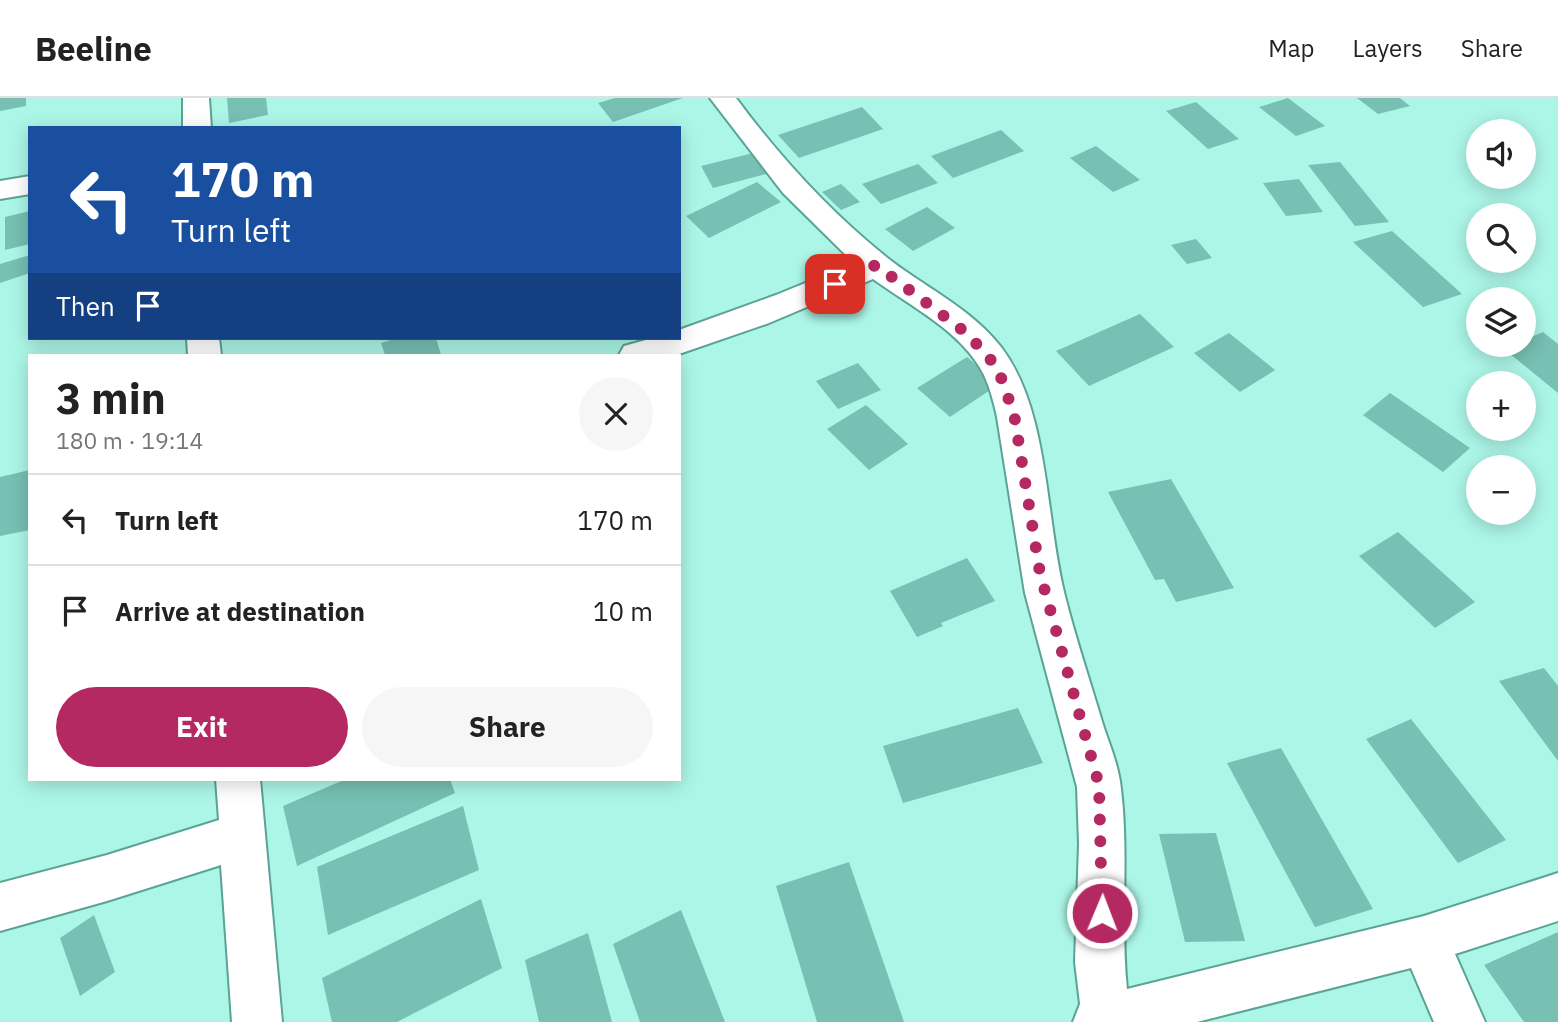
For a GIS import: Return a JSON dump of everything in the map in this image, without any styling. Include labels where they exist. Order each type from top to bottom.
[{"type":"street","points":[[196,98],[197,126]]},
{"type":"street","points":[[723,98],[770,162],[822,218],[876,265],[960,328],[986,353],[999,372],[1014,414],[1040,573],[1099,785],[1103,868],[1103,1020],[1423,940],[1558,897]]},
{"type":"street","points":[[0,190],[28,185]]},
{"type":"street","points":[[640,354],[709,335],[794,302],[876,265]]},
{"type":"street","points":[[238,781],[257,1022]]},
{"type":"street","points":[[0,907],[107,878],[243,835]]},
{"type":"street","points":[[1423,940],[1460,1022]]},
{"type":"building","points":[[0,98],[26,98],[26,106],[0,111]]},
{"type":"building","points":[[227,98],[266,98],[268,115],[229,123]]},
{"type":"building","points":[[615,98],[683,98],[613,122],[598,103]]},
{"type":"building","points":[[1288,98],[1325,126],[1296,136],[1259,107]]},
{"type":"building","points":[[1357,98],[1400,98],[1410,106],[1378,114]]},
{"type":"building","points":[[1196,102],[1239,139],[1208,149],[1166,111]]},
{"type":"building","points":[[862,107],[883,129],[799,158],[778,135]]},
{"type":"building","points":[[1001,130],[1024,151],[953,178],[931,156]]},
{"type":"building","points":[[1096,146],[1140,180],[1113,192],[1070,158]]},
{"type":"building","points":[[753,153],[766,174],[713,188],[701,166]]},
{"type":"building","points":[[1340,162],[1389,222],[1355,226],[1308,165]]},
{"type":"building","points":[[918,164],[938,183],[881,204],[862,184]]},
{"type":"building","points":[[1299,179],[1323,212],[1286,216],[1263,183]]},
{"type":"building","points":[[757,182],[781,202],[709,238],[686,216]]},
{"type":"building","points":[[841,184],[860,202],[841,210],[822,192]]},
{"type":"building","points":[[927,207],[955,228],[913,251],[885,229]]},
{"type":"building","points":[[28,211],[28,244],[5,250],[5,217]]},
{"type":"building","points":[[1392,231],[1462,294],[1423,307],[1353,242]]},
{"type":"building","points":[[1196,239],[1212,258],[1187,264],[1171,245]]},
{"type":"building","points":[[28,256],[28,274],[0,283],[0,264]]},
{"type":"building","points":[[1140,314],[1174,347],[1089,386],[1056,351]]},
{"type":"building","points":[[1543,332],[1558,344],[1558,393],[1536,375],[1536,371],[1531,371],[1514,357],[1536,357],[1536,335]]},
{"type":"building","points":[[1229,333],[1275,370],[1240,392],[1194,353]]},
{"type":"building","points":[[391,340],[437,340],[441,354],[385,354],[381,343]]},
{"type":"building","points":[[967,357],[999,384],[950,417],[917,388]]},
{"type":"building","points":[[858,363],[881,390],[838,409],[816,381]]},
{"type":"building","points":[[1390,393],[1470,448],[1443,472],[1363,415]]},
{"type":"building","points":[[866,405],[908,444],[869,470],[827,429]]},
{"type":"building","points":[[28,470],[28,530],[0,536],[0,477]]},
{"type":"building","points":[[1171,479],[1234,588],[1176,602],[1164,579],[1155,580],[1108,492]]},
{"type":"building","points":[[1398,532],[1475,602],[1435,628],[1359,556]]},
{"type":"building","points":[[967,558],[995,601],[941,623],[943,626],[917,637],[890,591]]},
{"type":"building","points":[[1544,668],[1558,686],[1558,761],[1499,681]]},
{"type":"building","points":[[1018,708],[1043,763],[903,803],[883,746]]},
{"type":"building","points":[[1411,719],[1506,840],[1458,863],[1366,739]]},
{"type":"building","points":[[1281,748],[1373,909],[1315,927],[1227,763]]},
{"type":"building","points":[[341,781],[451,781],[455,793],[297,866],[283,806]]},
{"type":"building","points":[[463,806],[479,870],[328,935],[317,867]]},
{"type":"building","points":[[1216,833],[1245,941],[1185,942],[1159,834]]},
{"type":"building","points":[[849,862],[904,1022],[817,1022],[776,886]]},
{"type":"building","points":[[481,899],[502,968],[397,1022],[332,1022],[322,978]]},
{"type":"building","points":[[681,910],[725,1022],[640,1022],[613,944]]},
{"type":"building","points":[[94,915],[115,972],[80,996],[60,938]]},
{"type":"building","points":[[1558,932],[1558,1022],[1524,1022],[1484,965]]},
{"type":"building","points":[[588,933],[612,1022],[539,1022],[525,960]]},
{"type":"route","points":[[835,284],[876,265],[960,328],[986,353],[999,372],[1014,414],[1040,573],[1099,785],[1102,913]]}]
